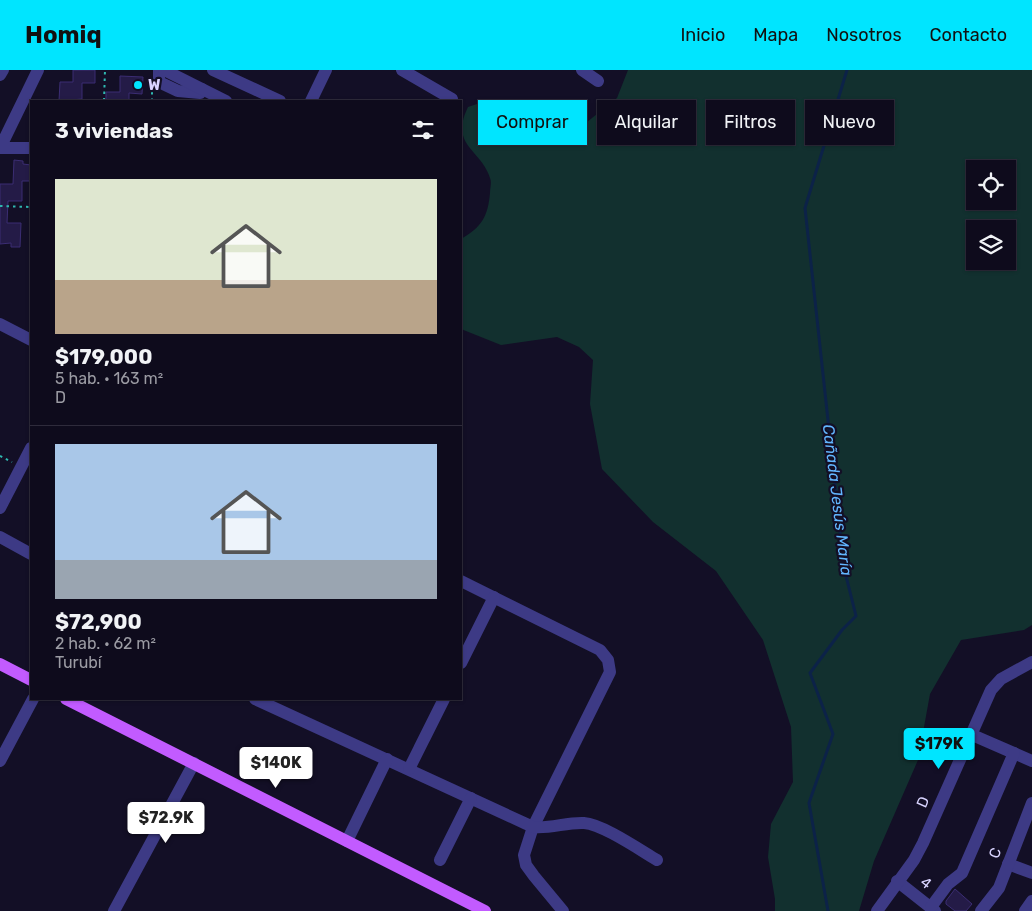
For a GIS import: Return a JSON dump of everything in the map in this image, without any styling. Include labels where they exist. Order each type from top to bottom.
[{"type":"main road","points":[[0,664],[30,679]]},
{"type":"main road","points":[[81,702],[472,908],[485,911]]},
{"type":"street","points":[[0,76],[3,70]]},
{"type":"street","points":[[30,148],[0,148],[38,70]]},
{"type":"street","points":[[159,70],[159,82],[178,91],[200,93],[202,89]]},
{"type":"street","points":[[164,70],[222,100]]},
{"type":"street","points":[[213,70],[278,100]]},
{"type":"street","points":[[311,100],[326,70]]},
{"type":"street","points":[[402,70],[452,98]]},
{"type":"street","points":[[582,70],[598,81]]},
{"type":"street","points":[[0,324],[30,339]]},
{"type":"street","points":[[0,508],[30,450]]},
{"type":"street","points":[[0,537],[30,553]]},
{"type":"street","points":[[462,581],[600,650],[608,660],[610,672],[533,827],[524,855],[526,865],[563,911]]},
{"type":"street","points":[[462,661],[494,597]]},
{"type":"street","name":"D","points":[[877,911],[914,860],[923,843],[970,734],[995,684],[1032,662]]},
{"type":"street","points":[[0,761],[33,700]]},
{"type":"street","points":[[257,700],[533,827],[548,828],[583,823],[595,826],[657,860]]},
{"type":"street","points":[[408,770],[443,700]]},
{"type":"street","points":[[970,734],[1032,761]]},
{"type":"street","points":[[933,909],[948,884],[962,873],[1014,753]]},
{"type":"street","points":[[347,841],[387,760]]},
{"type":"street","points":[[114,911],[194,763]]},
{"type":"street","points":[[440,860],[470,798]]},
{"type":"street","name":"C","points":[[981,911],[999,888],[1032,803]]},
{"type":"street","points":[[1008,864],[1032,873]]},
{"type":"street","name":"4","points":[[897,881],[933,909]]},
{"type":"street","points":[[1025,911],[1032,901]]},
{"type":"path","points":[[104,100],[105,70]]},
{"type":"path","points":[[0,206],[30,207]]},
{"type":"green space","points":[[628,70],[1032,70],[1032,625],[1024,630],[961,640],[930,694],[918,760],[874,861],[859,911],[775,911],[775,899],[768,857],[771,824],[793,782],[791,727],[763,640],[716,571],[653,522],[602,469],[590,404],[593,360],[579,347],[557,337],[501,345],[462,329],[462,238],[474,230],[483,220],[488,208],[491,183],[486,168],[464,139],[462,130],[463,120],[468,107],[478,104],[478,145],[587,145],[587,122],[597,114],[597,145],[696,145],[696,100],[614,100]]},
{"type":"building","points":[[73,70],[95,70],[95,83],[82,83],[82,99],[59,100],[60,82],[73,82]]},
{"type":"building","points":[[120,76],[143,77],[142,94],[129,93],[129,100],[106,100],[106,92],[120,92]]},
{"type":"building","points":[[14,160],[23,161],[23,164],[30,165],[30,181],[22,181],[22,201],[8,201],[7,223],[21,223],[20,247],[11,247],[11,243],[0,244],[0,184],[13,184]]},
{"type":"building","points":[[955,889],[972,904],[966,911],[955,911],[946,904],[946,901]]},
{"type":"waterway","name":"Cañada Jesús María","points":[[828,911],[809,803],[833,734],[810,673],[842,630],[856,616],[844,568],[805,208],[847,70]]},
{"type":"place","name":"W","points":[[138,85]]}]
